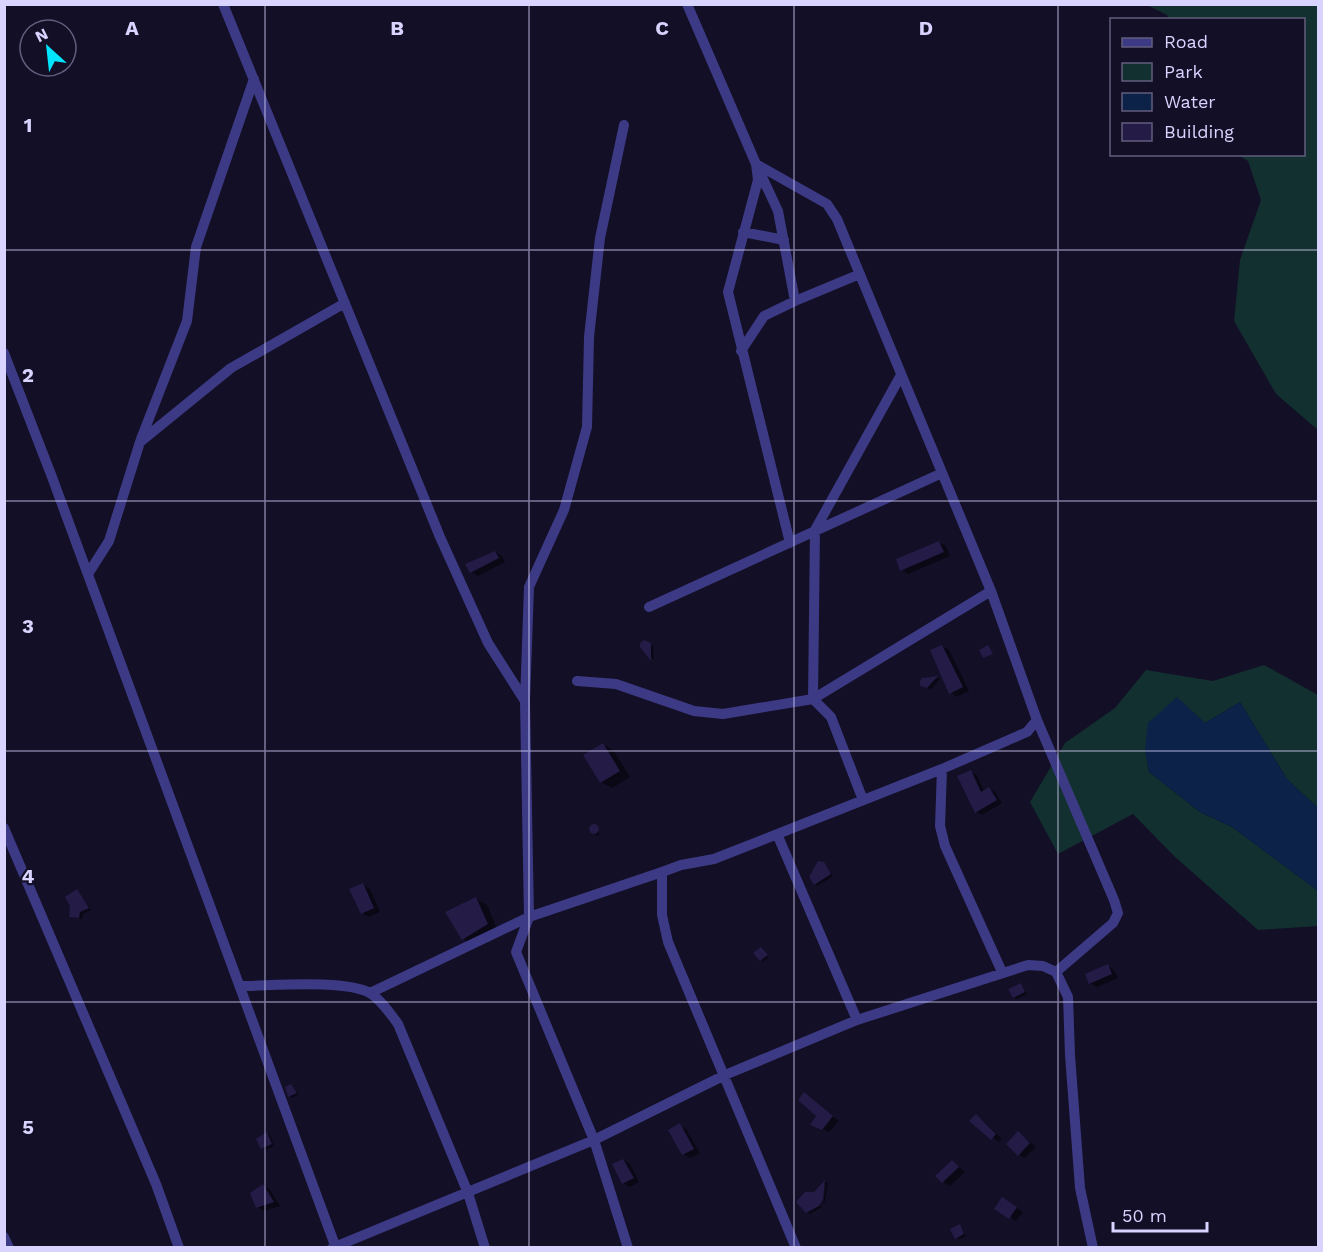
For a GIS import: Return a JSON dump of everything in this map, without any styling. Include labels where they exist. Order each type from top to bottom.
[{"type":"street","points":[[223,4],[445,548],[488,643],[525,701]]},
{"type":"street","points":[[687,4],[778,211],[795,301]]},
{"type":"street","points":[[88,574],[110,541],[140,442],[187,321],[196,247],[254,79]]},
{"type":"street","points":[[624,125],[599,249],[589,337],[587,427],[564,510],[529,587],[525,701],[529,917],[516,952],[594,1140],[628,1248]]},
{"type":"street","points":[[756,164],[758,180],[728,292],[790,543]]},
{"type":"street","points":[[756,164],[827,204],[837,219],[991,591],[1037,720],[1114,900],[1118,913],[1113,924],[1056,972]]},
{"type":"street","points":[[743,232],[784,240]]},
{"type":"street","points":[[741,351],[764,316],[860,274]]},
{"type":"street","points":[[140,442],[231,368],[345,303]]},
{"type":"street","points":[[4,353],[88,574],[334,1247],[594,1140],[725,1075],[857,1020],[1028,965],[1043,966],[1056,972],[1068,998],[1080,1188],[1094,1248]]},
{"type":"street","points":[[863,800],[831,717],[813,699],[815,530],[901,375]]},
{"type":"street","points":[[649,607],[942,473]]},
{"type":"street","points":[[577,681],[616,684],[694,711],[723,714],[813,699],[991,591]]},
{"type":"street","points":[[370,993],[529,917],[681,865],[714,859],[942,769],[1027,732],[1037,720]]},
{"type":"street","points":[[942,769],[940,826],[945,846],[1002,972]]},
{"type":"street","points":[[4,828],[156,1184],[179,1248]]},
{"type":"street","points":[[777,834],[857,1020]]},
{"type":"street","points":[[662,872],[662,915],[668,942],[796,1248]]},
{"type":"street","points":[[240,986],[349,986],[370,993],[385,1006],[398,1024],[468,1193],[485,1248]]},
{"type":"street","points":[[4,1237],[9,1248]]},
{"type":"green space","points":[[1147,5],[1318,5],[1318,430],[1276,394],[1234,321],[1240,260],[1261,200],[1248,161],[1240,156],[1305,156],[1305,18],[1168,18]]},
{"type":"green space","points":[[1264,665],[1318,695],[1318,808],[1287,779],[1240,702],[1205,723],[1176,697],[1145,750],[1149,772],[1200,812],[1232,827],[1318,891],[1318,926],[1258,930],[1174,856],[1133,814],[1058,854],[1030,802],[1065,743],[1115,708],[1146,670],[1213,681]]},
{"type":"water","points":[[1177,697],[1205,723],[1240,702],[1287,779],[1318,808],[1318,891],[1232,827],[1200,812],[1149,772],[1145,750],[1148,723]]},
{"type":"building","points":[[939,541],[944,552],[900,571],[896,559]]},
{"type":"building","points":[[495,551],[499,558],[470,573],[465,564]]},
{"type":"building","points":[[644,640],[651,643],[651,661],[640,647],[640,643]]},
{"type":"building","points":[[942,645],[963,687],[949,694],[930,650]]},
{"type":"building","points":[[988,645],[993,654],[983,658],[979,650]]},
{"type":"building","points":[[938,676],[927,688],[920,686],[922,678]]},
{"type":"building","points":[[603,743],[620,771],[600,783],[583,755]]},
{"type":"building","points":[[971,770],[981,792],[989,787],[997,800],[975,813],[957,776]]},
{"type":"building","points":[[594,824],[598,825],[598,833],[594,834],[590,833],[589,829],[590,825]]},
{"type":"building","points":[[818,861],[824,862],[831,874],[814,885],[809,877]]},
{"type":"building","points":[[363,883],[374,908],[361,914],[349,889]]},
{"type":"building","points":[[77,889],[89,908],[80,912],[79,918],[69,917],[70,906],[65,897]]},
{"type":"building","points":[[476,897],[488,924],[462,940],[445,912]]},
{"type":"building","points":[[761,947],[768,955],[760,961],[753,953]]},
{"type":"building","points":[[1108,964],[1112,974],[1089,984],[1085,974]]},
{"type":"building","points":[[1021,983],[1025,992],[1013,998],[1008,989]]},
{"type":"building","points":[[291,1084],[297,1093],[288,1097],[285,1087]]},
{"type":"building","points":[[804,1092],[833,1116],[822,1130],[810,1125],[816,1116],[798,1100]]},
{"type":"building","points":[[976,1114],[996,1134],[991,1140],[969,1121]]},
{"type":"building","points":[[680,1123],[694,1149],[682,1155],[668,1130]]},
{"type":"building","points":[[1018,1131],[1030,1143],[1018,1156],[1006,1144]]},
{"type":"building","points":[[267,1132],[272,1144],[261,1149],[256,1139]]},
{"type":"building","points":[[623,1159],[634,1178],[622,1184],[612,1164]]},
{"type":"building","points":[[952,1160],[959,1167],[942,1183],[935,1176]]},
{"type":"building","points":[[825,1180],[823,1199],[819,1206],[806,1213],[796,1202],[805,1192],[814,1192]]},
{"type":"building","points":[[263,1184],[274,1202],[256,1208],[250,1193]]},
{"type":"building","points":[[1002,1197],[1017,1207],[1009,1219],[994,1209]]},
{"type":"building","points":[[960,1224],[964,1234],[955,1239],[950,1229]]}]
